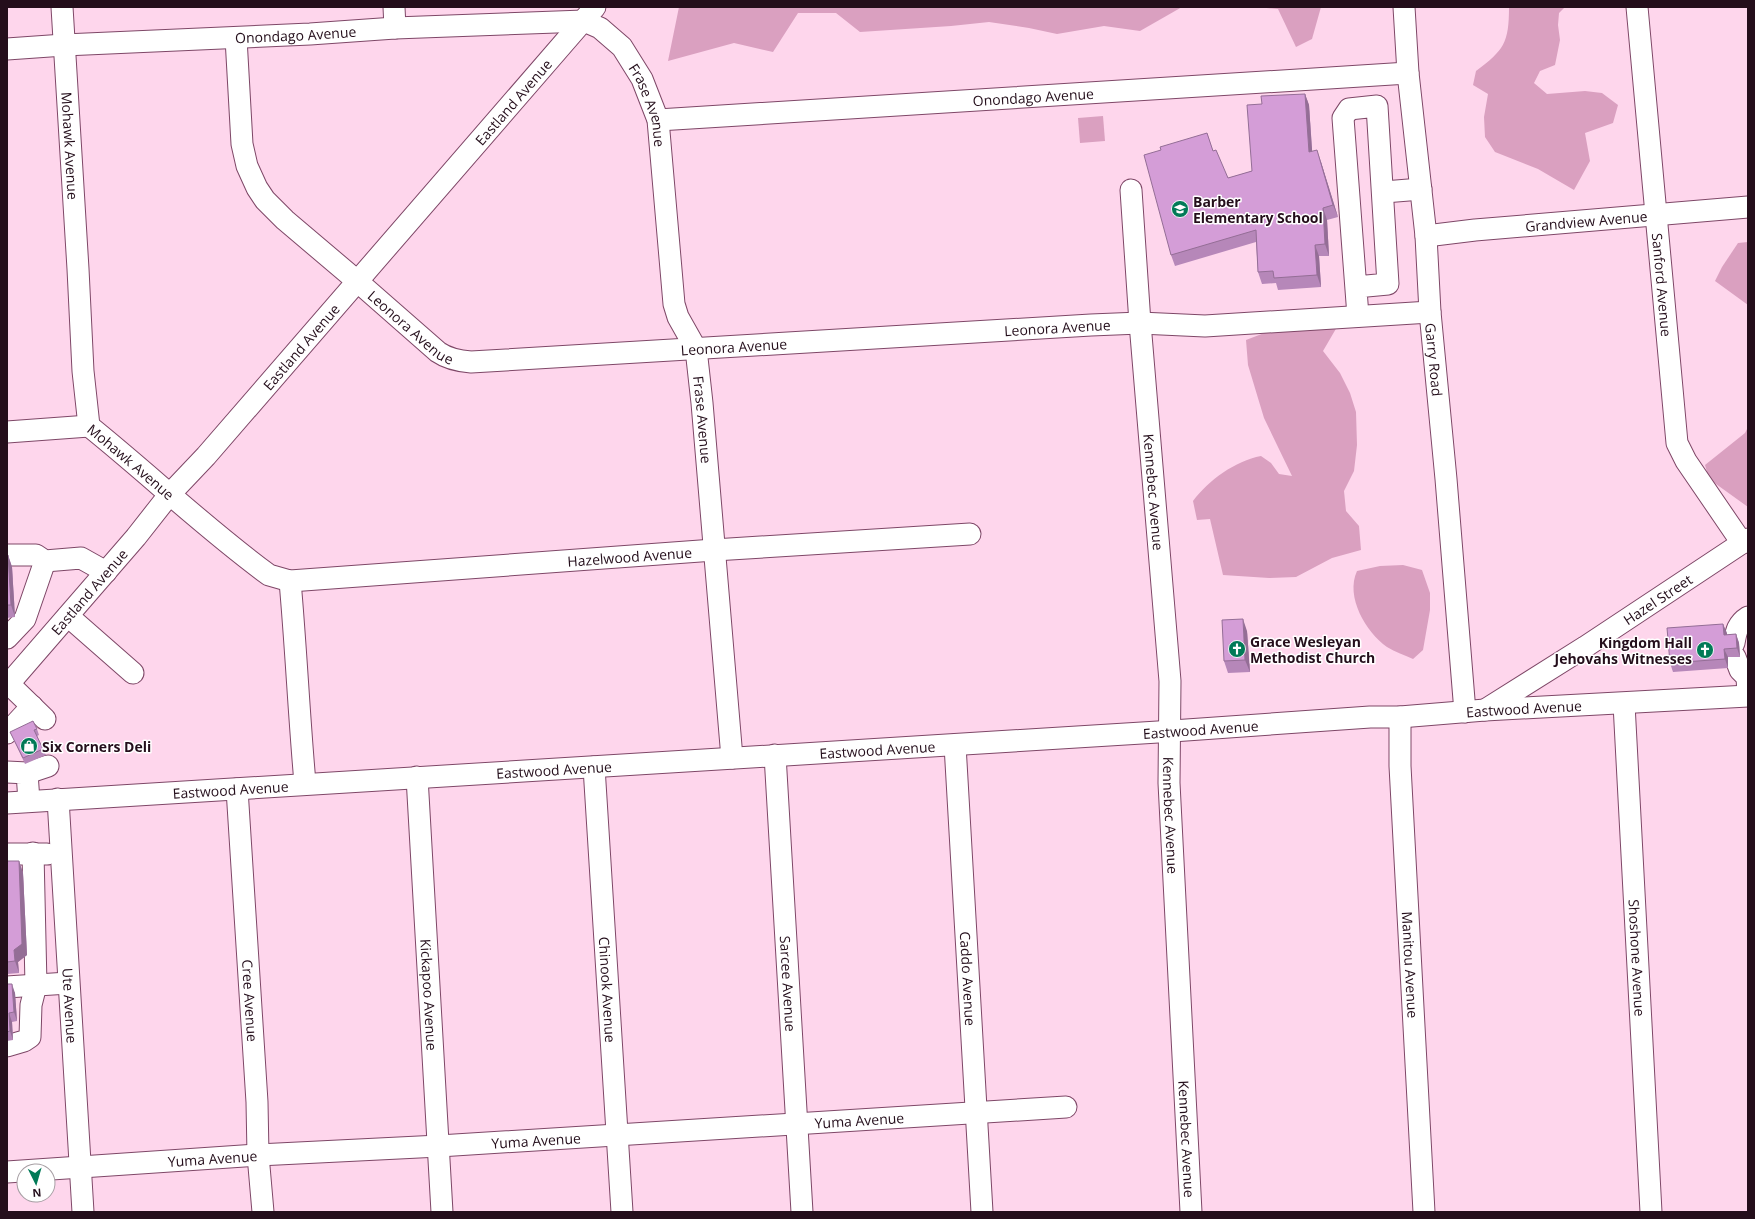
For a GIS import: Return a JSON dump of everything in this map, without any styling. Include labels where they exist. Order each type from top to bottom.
[{"type":"street","name":"Mohawk Avenue","points":[[62,7],[83,371],[89,426],[127,456],[169,495],[269,575],[290,581]]},
{"type":"street","points":[[394,7],[395,28]]},
{"type":"street","name":"Garry Road","points":[[1404,7],[1408,73],[1426,236],[1430,312],[1445,472],[1475,711]]},
{"type":"street","name":"Sanford Avenue","points":[[1637,7],[1677,443],[1686,461],[1745,541]]},
{"type":"street","name":"Onondago Avenue","points":[[7,49],[64,45],[236,38],[589,14]]},
{"type":"street","name":"Frase Avenue","points":[[589,14],[605,32],[622,47],[642,79],[658,120],[674,304],[678,317],[696,349],[732,758]]},
{"type":"street","name":"Eastland Avenue","points":[[9,680],[68,616],[169,495],[206,456],[589,14]]},
{"type":"street","name":"Leonora Avenue","points":[[236,38],[242,144],[247,166],[257,188],[265,200],[284,220],[438,352],[447,358],[459,361],[471,362],[1091,325],[1140,323],[1205,326],[1430,312]]},
{"type":"street","name":"Onondago Avenue","points":[[658,120],[1408,73]]},
{"type":"street","points":[[1356,287],[1388,284],[1384,192],[1377,106],[1349,109],[1343,118],[1358,316]]},
{"type":"street","points":[[1384,192],[1421,189]]},
{"type":"street","name":"Kennebec Avenue","points":[[1131,190],[1140,323],[1170,681],[1169,783],[1192,1212]]},
{"type":"street","name":"Grandview Avenue","points":[[1426,236],[1475,230],[1748,207]]},
{"type":"street","points":[[7,432],[89,426]]},
{"type":"street","name":"Hazelwood Avenue","points":[[290,581],[714,550],[970,534]]},
{"type":"street","name":"Hazel Street","points":[[1475,711],[1585,647],[1745,541]]},
{"type":"street","points":[[7,555],[36,555],[46,561],[81,558],[106,572]]},
{"type":"street","points":[[7,638],[25,619],[46,561]]},
{"type":"street","points":[[290,581],[305,783]]},
{"type":"street","points":[[68,616],[132,673]]},
{"type":"street","points":[[1748,618],[1738,625],[1734,650],[1740,670],[1748,686]]},
{"type":"street","points":[[7,733],[38,712],[9,680]]},
{"type":"street","name":"Eastwood Avenue","points":[[7,803],[237,789],[305,783],[955,745],[1370,717],[1400,717],[1475,711],[1624,704],[1748,686]]},
{"type":"street","name":"Shoshone Avenue","points":[[1624,704],[1651,1212]]},
{"type":"street","name":"Manitou Avenue","points":[[1400,717],[1400,766],[1424,1212]]},
{"type":"street","name":"Caddo Avenue","points":[[955,745],[982,1212]]},
{"type":"street","name":"Sarcee Avenue","points":[[775,755],[802,1212]]},
{"type":"street","points":[[7,772],[27,773],[48,766]]},
{"type":"street","name":"Chinook Avenue","points":[[594,767],[622,1212]]},
{"type":"street","points":[[27,773],[29,801]]},
{"type":"street","name":"Kickapoo Avenue","points":[[417,777],[442,1212]]},
{"type":"street","name":"Cree Avenue","points":[[237,789],[256,1094],[258,1155],[263,1212]]},
{"type":"street","name":"Ute Avenue","points":[[58,799],[83,1212]]},
{"type":"street","points":[[7,1046],[24,1041],[30,1037],[31,1005],[36,985],[33,853]]},
{"type":"street","points":[[7,854],[61,854]]},
{"type":"street","points":[[7,987],[68,983]]},
{"type":"street","name":"Yuma Avenue","points":[[7,1172],[258,1155],[439,1146],[1066,1107]]},
{"type":"shaded area","points":[[679,7],[1182,7],[1140,31],[1104,26],[1057,34],[989,22],[860,32],[836,13],[798,13],[773,52],[734,43],[668,61]]},
{"type":"shaded area","points":[[1255,7],[1321,7],[1312,39],[1296,47],[1278,9]]},
{"type":"shaded area","points":[[1509,7],[1565,7],[1559,13],[1558,25],[1560,40],[1555,65],[1540,71],[1534,83],[1547,94],[1585,91],[1602,93],[1618,105],[1613,123],[1585,133],[1590,161],[1574,190],[1538,169],[1495,152],[1485,137],[1484,117],[1488,94],[1473,85],[1476,71],[1493,57],[1503,45],[1508,29]]},
{"type":"shaded area","points":[[1103,116],[1105,141],[1080,143],[1078,118]]},
{"type":"shaded area","points":[[1748,242],[1748,305],[1715,281],[1722,267],[1738,243]]},
{"type":"shaded area","points":[[1337,327],[1323,351],[1340,373],[1350,393],[1356,412],[1357,445],[1354,471],[1344,491],[1346,511],[1359,526],[1361,550],[1332,558],[1296,577],[1269,578],[1223,575],[1210,519],[1197,520],[1193,501],[1199,493],[1223,472],[1242,462],[1261,456],[1271,463],[1279,474],[1292,476],[1264,418],[1248,365],[1246,340],[1272,330]]},
{"type":"shaded area","points":[[1748,427],[1748,507],[1709,479],[1705,465],[1745,433]]},
{"type":"shaded area","points":[[1403,565],[1422,570],[1430,593],[1430,610],[1423,650],[1413,659],[1387,647],[1379,640],[1365,623],[1356,603],[1354,592],[1354,581],[1357,571],[1380,566]]},
{"type":"building","points":[[1305,94],[1309,152],[1317,150],[1333,205],[1323,208],[1325,244],[1315,245],[1317,275],[1274,278],[1273,271],[1258,272],[1256,230],[1171,255],[1144,155],[1161,150],[1160,147],[1207,133],[1213,151],[1216,150],[1228,178],[1252,171],[1247,105],[1262,104],[1261,96]]},
{"type":"building","points":[[8,555],[11,605],[7,605]]},
{"type":"building","points":[[1243,619],[1245,660],[1224,661],[1222,620]]},
{"type":"building","name":"Kingdom Hall Jehovahs Witnesses","points":[[1723,624],[1724,635],[1736,634],[1737,648],[1724,649],[1725,659],[1670,663],[1667,628]]},
{"type":"building","name":"Six Corners Deli","points":[[33,721],[37,729],[34,730],[43,749],[23,758],[10,732]]},
{"type":"building","points":[[7,861],[19,861],[22,944],[14,950],[15,961],[7,962]]},
{"type":"building","points":[[7,984],[12,984],[14,1012],[9,1013],[10,1031],[7,1032]]},
{"type":"place","name":"Barber Elementary School","points":[[1180,209]]},
{"type":"place","name":"Grace Wesleyan Methodist Church","points":[[1237,649]]},
{"type":"place","name":"Kingdom Hall Jehovahs Witnesses","points":[[1705,650]]},
{"type":"place","name":"Six Corners Deli","points":[[29,746]]}]
